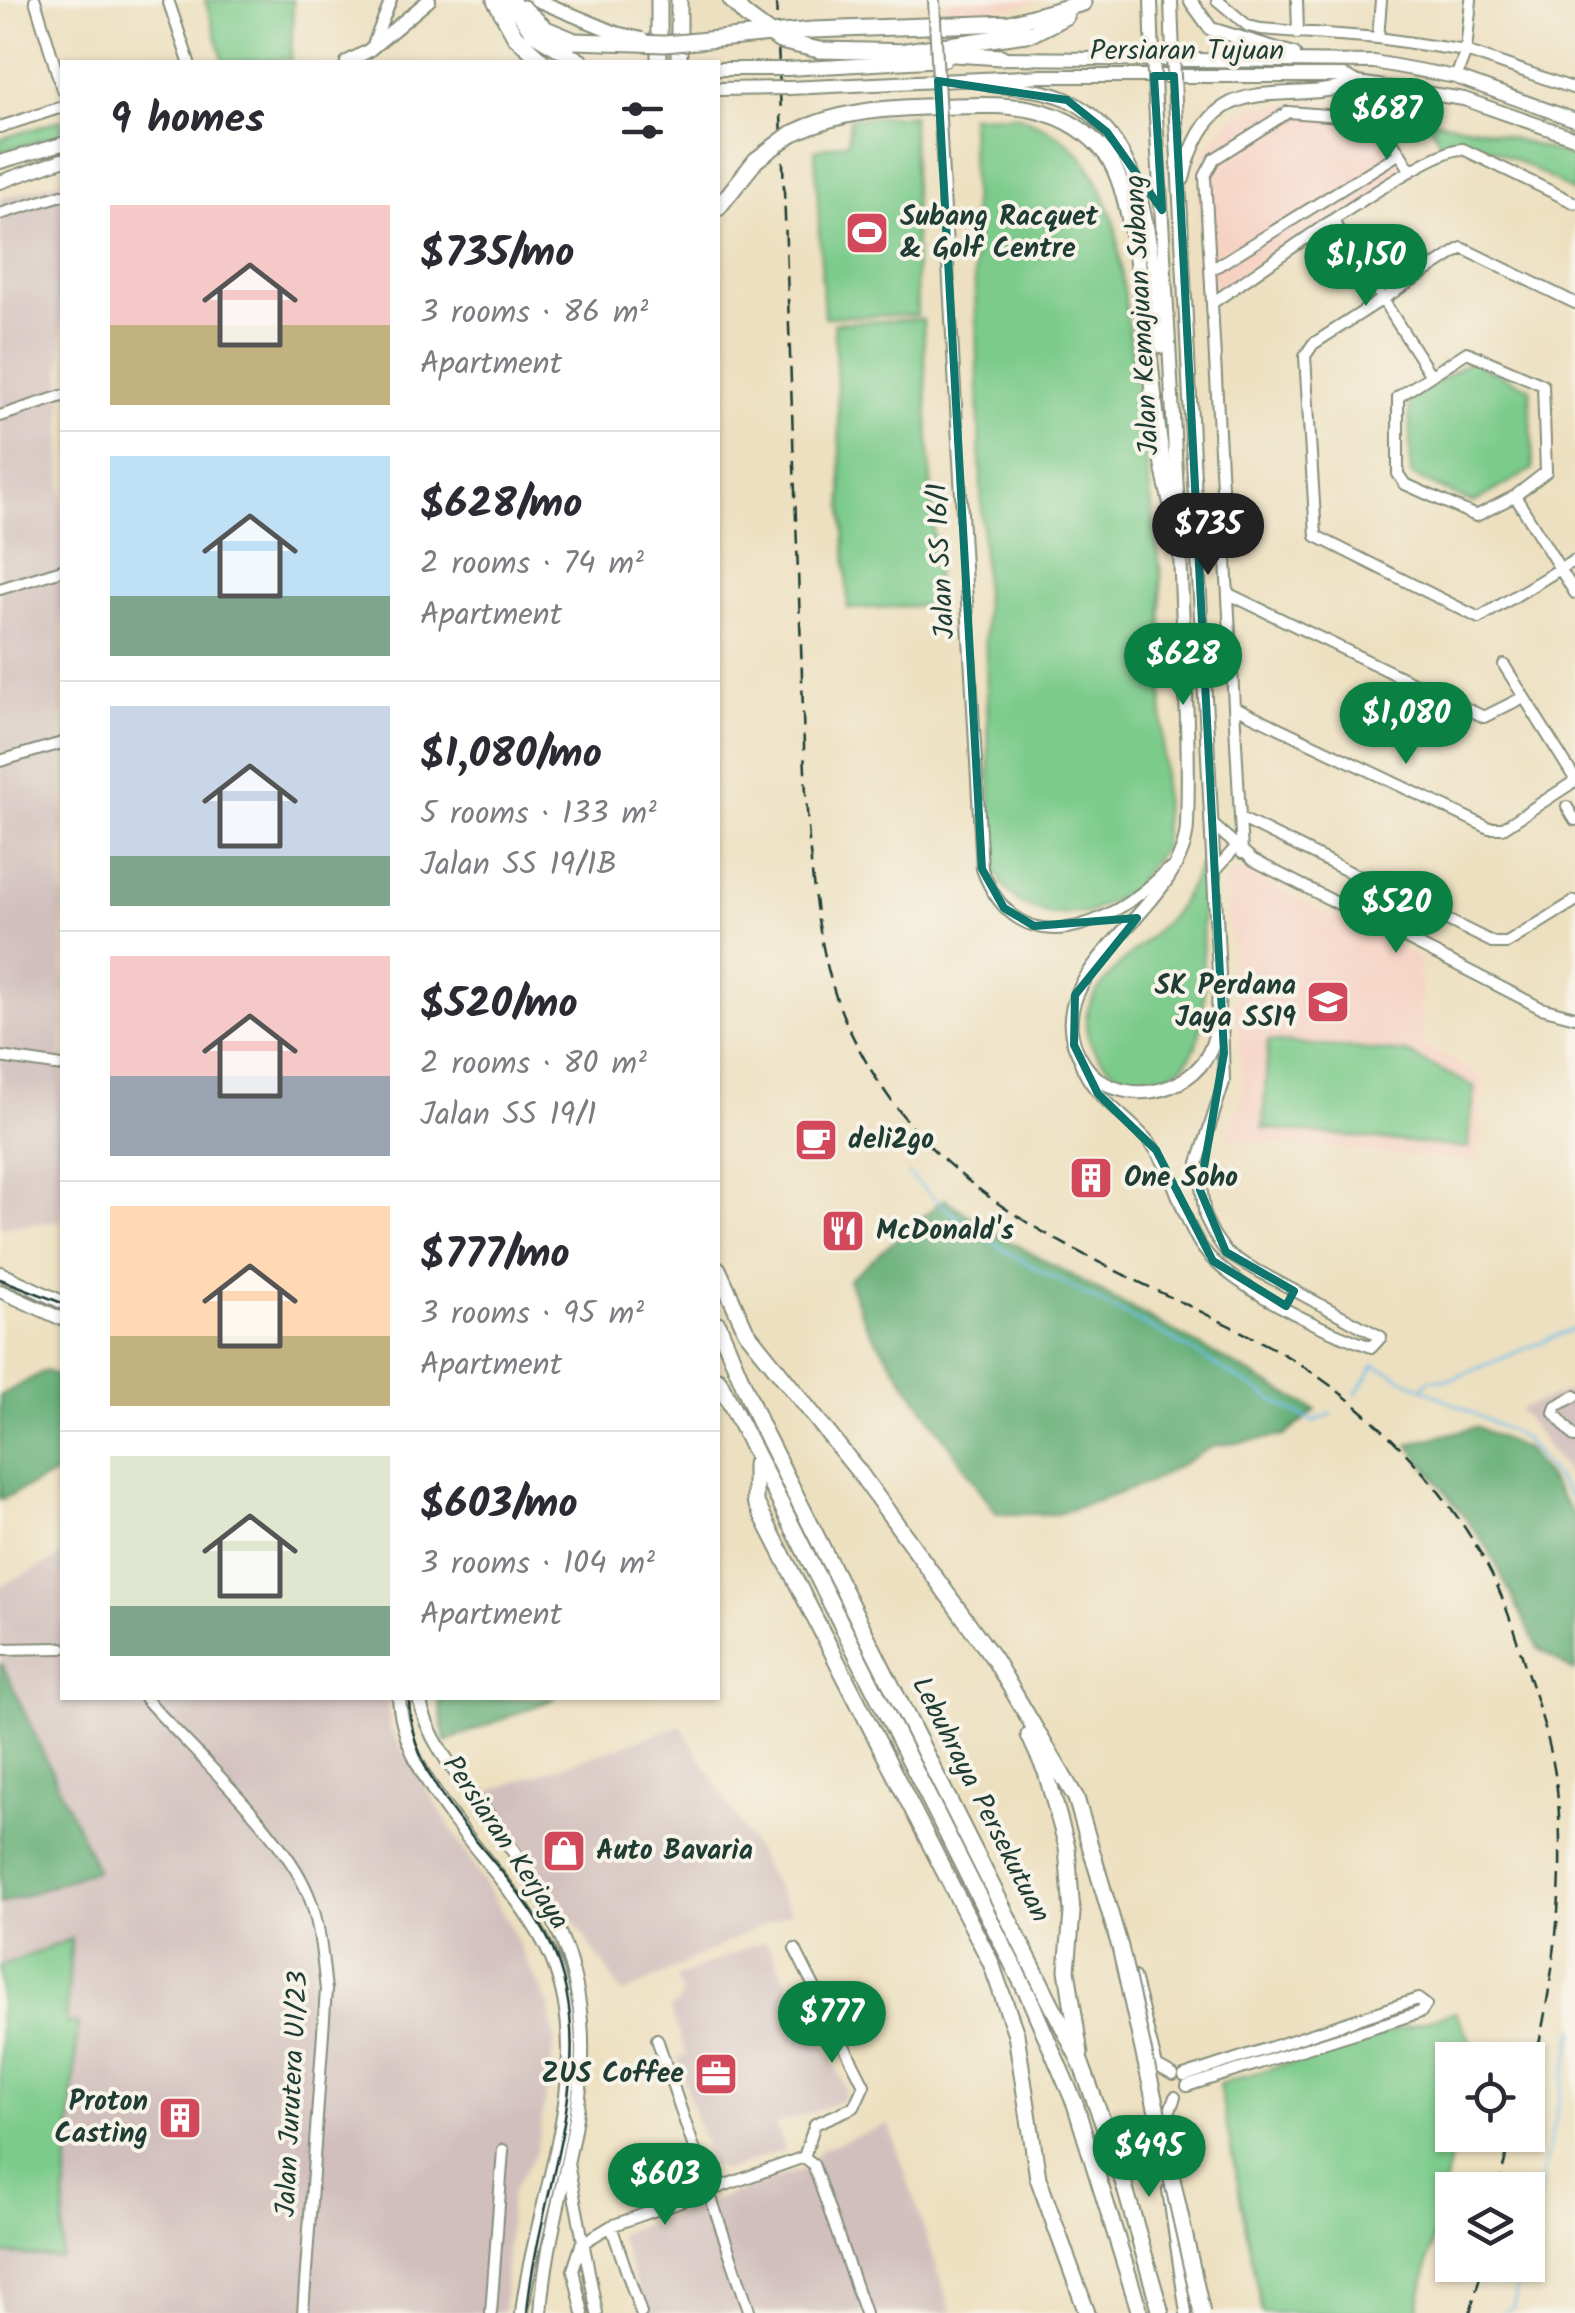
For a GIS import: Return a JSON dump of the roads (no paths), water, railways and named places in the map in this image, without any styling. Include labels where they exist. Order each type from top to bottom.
[{"type":"highway","points":[[495,0],[515,36],[541,60]]},
{"type":"highway","points":[[511,0],[533,33],[577,60]]},
{"type":"highway","points":[[520,0],[529,16],[546,29],[574,41],[665,44],[886,25],[1010,24],[1085,2]]},
{"type":"highway","points":[[659,0],[659,60]]},
{"type":"highway","points":[[679,0],[680,60]]},
{"type":"highway","points":[[731,0],[744,15],[780,41],[819,50],[1001,58]]},
{"type":"highway","points":[[906,51],[1041,30],[1085,2]]},
{"type":"highway","points":[[720,205],[756,160],[791,134],[822,119],[864,109],[1010,104],[1064,119],[1097,144],[1122,188],[1162,458],[1179,533]]},
{"type":"highway","points":[[720,1272],[746,1331],[859,1472],[994,1659],[1076,1798],[1120,1948],[1202,2313]]},
{"type":"highway","name":"Lebuhraya Persekutuan","points":[[720,1329],[760,1424],[1044,1982],[1080,2062],[1118,2164],[1161,2313]]},
{"type":"highway","name":"Lebuhraya Persekutuan","points":[[720,1383],[755,1462],[1029,1997],[1075,2104],[1140,2313]]},
{"type":"highway","points":[[755,1462],[755,1502],[991,1963],[1016,2034],[1038,2178],[1087,2313]]},
{"type":"highway","points":[[994,1659],[1046,1772],[1067,1847],[1072,1913],[1068,1983],[1078,2022],[1080,2062]]},
{"type":"main road","points":[[351,60],[368,51],[429,0]]},
{"type":"main road","points":[[537,0],[616,33],[665,44]]},
{"type":"main road","name":"Jalan Kemajuan Subang","points":[[1150,0],[1179,533],[1187,834],[1179,857],[1151,902],[1081,982],[1072,1009],[1078,1052],[1092,1074],[1124,1091],[1146,1092],[1181,1081],[1212,1048],[1219,975],[1172,0]]},
{"type":"main road","points":[[1190,0],[1211,29],[1314,59]]},
{"type":"main road","name":"Persiaran Tujuan","points":[[720,69],[1001,58],[1374,62],[1456,77],[1575,120]]},
{"type":"main road","name":"Persiaran Tujuan","points":[[720,89],[958,80],[1344,76],[1358,83],[1464,99],[1575,138]]},
{"type":"main road","points":[[958,80],[1067,100],[1107,132],[1128,163],[1142,205],[1174,433]]},
{"type":"main road","points":[[1180,194],[1189,158],[1218,112],[1239,99],[1267,91],[1344,88],[1358,83]]},
{"type":"main road","points":[[0,162],[60,145]]},
{"type":"main road","points":[[0,182],[60,161]]},
{"type":"main road","points":[[0,1273],[60,1301]]},
{"type":"main road","points":[[0,1290],[60,1319]]},
{"type":"main road","name":"Persiaran Kerjaya","points":[[399,1700],[409,1738],[432,1786],[536,1927],[553,1962],[566,2014],[569,2060],[563,2110],[527,2265],[522,2313]]},
{"type":"main road","name":"Persiaran Kerjaya","points":[[420,1700],[430,1734],[502,1833],[566,1951],[581,2006],[585,2052],[568,2163],[543,2273],[541,2313]]},
{"type":"street","points":[[35,0],[60,82]]},
{"type":"street","points":[[168,0],[188,60]]},
{"type":"street","points":[[368,51],[384,26],[391,0]]},
{"type":"street","name":"Jalan SS 16/1","points":[[934,0],[982,868],[991,892],[1020,920],[1034,926],[1070,928],[1088,925],[1128,906],[1179,857]]},
{"type":"street","points":[[1217,0],[1248,26],[1466,50],[1575,89]]},
{"type":"street","points":[[1297,0],[1298,33]]},
{"type":"street","points":[[1378,38],[1381,0]]},
{"type":"street","points":[[1456,77],[1466,50],[1472,0]]},
{"type":"street","points":[[0,126],[60,108]]},
{"type":"street","points":[[1212,875],[1238,851],[1240,818],[1208,167],[1214,158],[1280,116],[1298,112],[1378,120],[1411,171]]},
{"type":"street","points":[[1215,300],[1443,152],[1463,149],[1575,203]]},
{"type":"street","points":[[1211,270],[1400,153]]},
{"type":"street","points":[[0,214],[60,197]]},
{"type":"street","points":[[1334,223],[1430,374]]},
{"type":"street","points":[[1575,303],[1462,248],[1307,349],[1316,536],[1479,618],[1575,560]]},
{"type":"street","points":[[1474,353],[1543,385],[1546,472],[1515,496],[1476,516],[1400,481],[1396,406],[1404,390],[1460,355],[1474,353]]},
{"type":"street","points":[[0,416],[60,397]]},
{"type":"street","points":[[1515,496],[1575,593]]},
{"type":"street","points":[[0,589],[60,571]]},
{"type":"street","points":[[1229,594],[1484,717],[1524,697]]},
{"type":"street","points":[[1234,707],[1489,828],[1503,828],[1575,780],[1504,664]]},
{"type":"street","points":[[0,761],[60,744]]},
{"type":"street","points":[[1567,807],[1575,820]]},
{"type":"street","points":[[1210,818],[1238,851],[1541,1008],[1575,1018]]},
{"type":"street","points":[[1240,818],[1494,944],[1507,944],[1575,901]]},
{"type":"street","points":[[1219,975],[1224,1082],[1198,1163],[1205,1217],[1226,1252],[1381,1337]]},
{"type":"street","points":[[1078,1052],[1088,1081],[1156,1150],[1185,1218],[1213,1261],[1286,1306],[1368,1346],[1392,1324]]},
{"type":"street","points":[[0,1057],[60,1066]]},
{"type":"street","points":[[1286,1306],[1294,1291]]},
{"type":"street","points":[[1575,1396],[1556,1406],[1554,1413],[1575,1437]]},
{"type":"street","points":[[0,1649],[60,1648]]},
{"type":"street","name":"Jalan Jurutera U1/23","points":[[147,1700],[276,1844],[305,1886],[319,1937],[326,1990],[302,2313]]},
{"type":"street","points":[[1058,1768],[1071,1776],[1095,1837],[1157,2066],[1181,2079],[1421,2012],[1426,2005],[1418,2000],[1181,2079]]},
{"type":"street","points":[[795,1949],[864,2085],[862,2099],[854,2108],[815,2124],[804,2157]]},
{"type":"street","points":[[656,2039],[750,2313]]},
{"type":"street","points":[[1175,2098],[1163,2128],[1165,2170],[1186,2313]]},
{"type":"street","points":[[491,2313],[504,2150]]},
{"type":"street","points":[[583,2313],[573,2270],[581,2244],[610,2226],[804,2157]]},
{"type":"street","points":[[804,2157],[813,2164],[865,2313]]},
{"type":"street","points":[[568,2163],[597,2313]]},
{"type":"street","points":[[576,2216],[588,2227],[610,2226]]},
{"type":"street","points":[[610,2226],[642,2313]]},
{"type":"waterway","points":[[909,1174],[966,1224],[1029,1264],[1162,1334],[1302,1416],[1315,1421],[1332,1414]]},
{"type":"waterway","points":[[1424,1385],[1429,1380],[1452,1379],[1575,1328]]},
{"type":"waterway","points":[[1356,1394],[1375,1365],[1524,1438],[1575,1503]]},
{"type":"waterway","points":[[1543,2172],[1575,2029]]},
{"type":"waterway","points":[[1502,2313],[1513,2307],[1518,2282]]},
{"type":"tram line","points":[[0,1279],[60,1302]]},
{"type":"tram line","points":[[409,1700],[414,1735],[426,1768],[465,1828],[533,1914],[551,1945],[566,1990],[571,2035],[570,2082],[527,2313]]},
{"type":"railway","points":[[776,0],[809,837],[821,937],[845,1020],[881,1086],[924,1140],[972,1184],[1026,1222],[1269,1346],[1334,1388],[1395,1442],[1470,1536],[1495,1581],[1510,1620],[1545,1730],[1557,1790],[1559,1904],[1539,2042]]},
{"type":"railway","points":[[1502,2172],[1507,2152]]},
{"type":"railway","points":[[1470,2313],[1478,2282]]},
{"type":"place","name":"Subang Racquet & Golf Centre","points":[[867,233]]},
{"type":"place","name":"SK Perdana Jaya SS19","points":[[1328,1002]]},
{"type":"place","name":"deli2go","points":[[816,1140]]},
{"type":"place","name":"One Soho","points":[[1091,1178]]},
{"type":"place","name":"McDonald's","points":[[843,1231]]},
{"type":"place","name":"Auto Bavaria","points":[[564,1851]]},
{"type":"place","name":"ZUS Coffee","points":[[716,2074]]},
{"type":"place","name":"Proton Casting","points":[[180,2118]]}]
